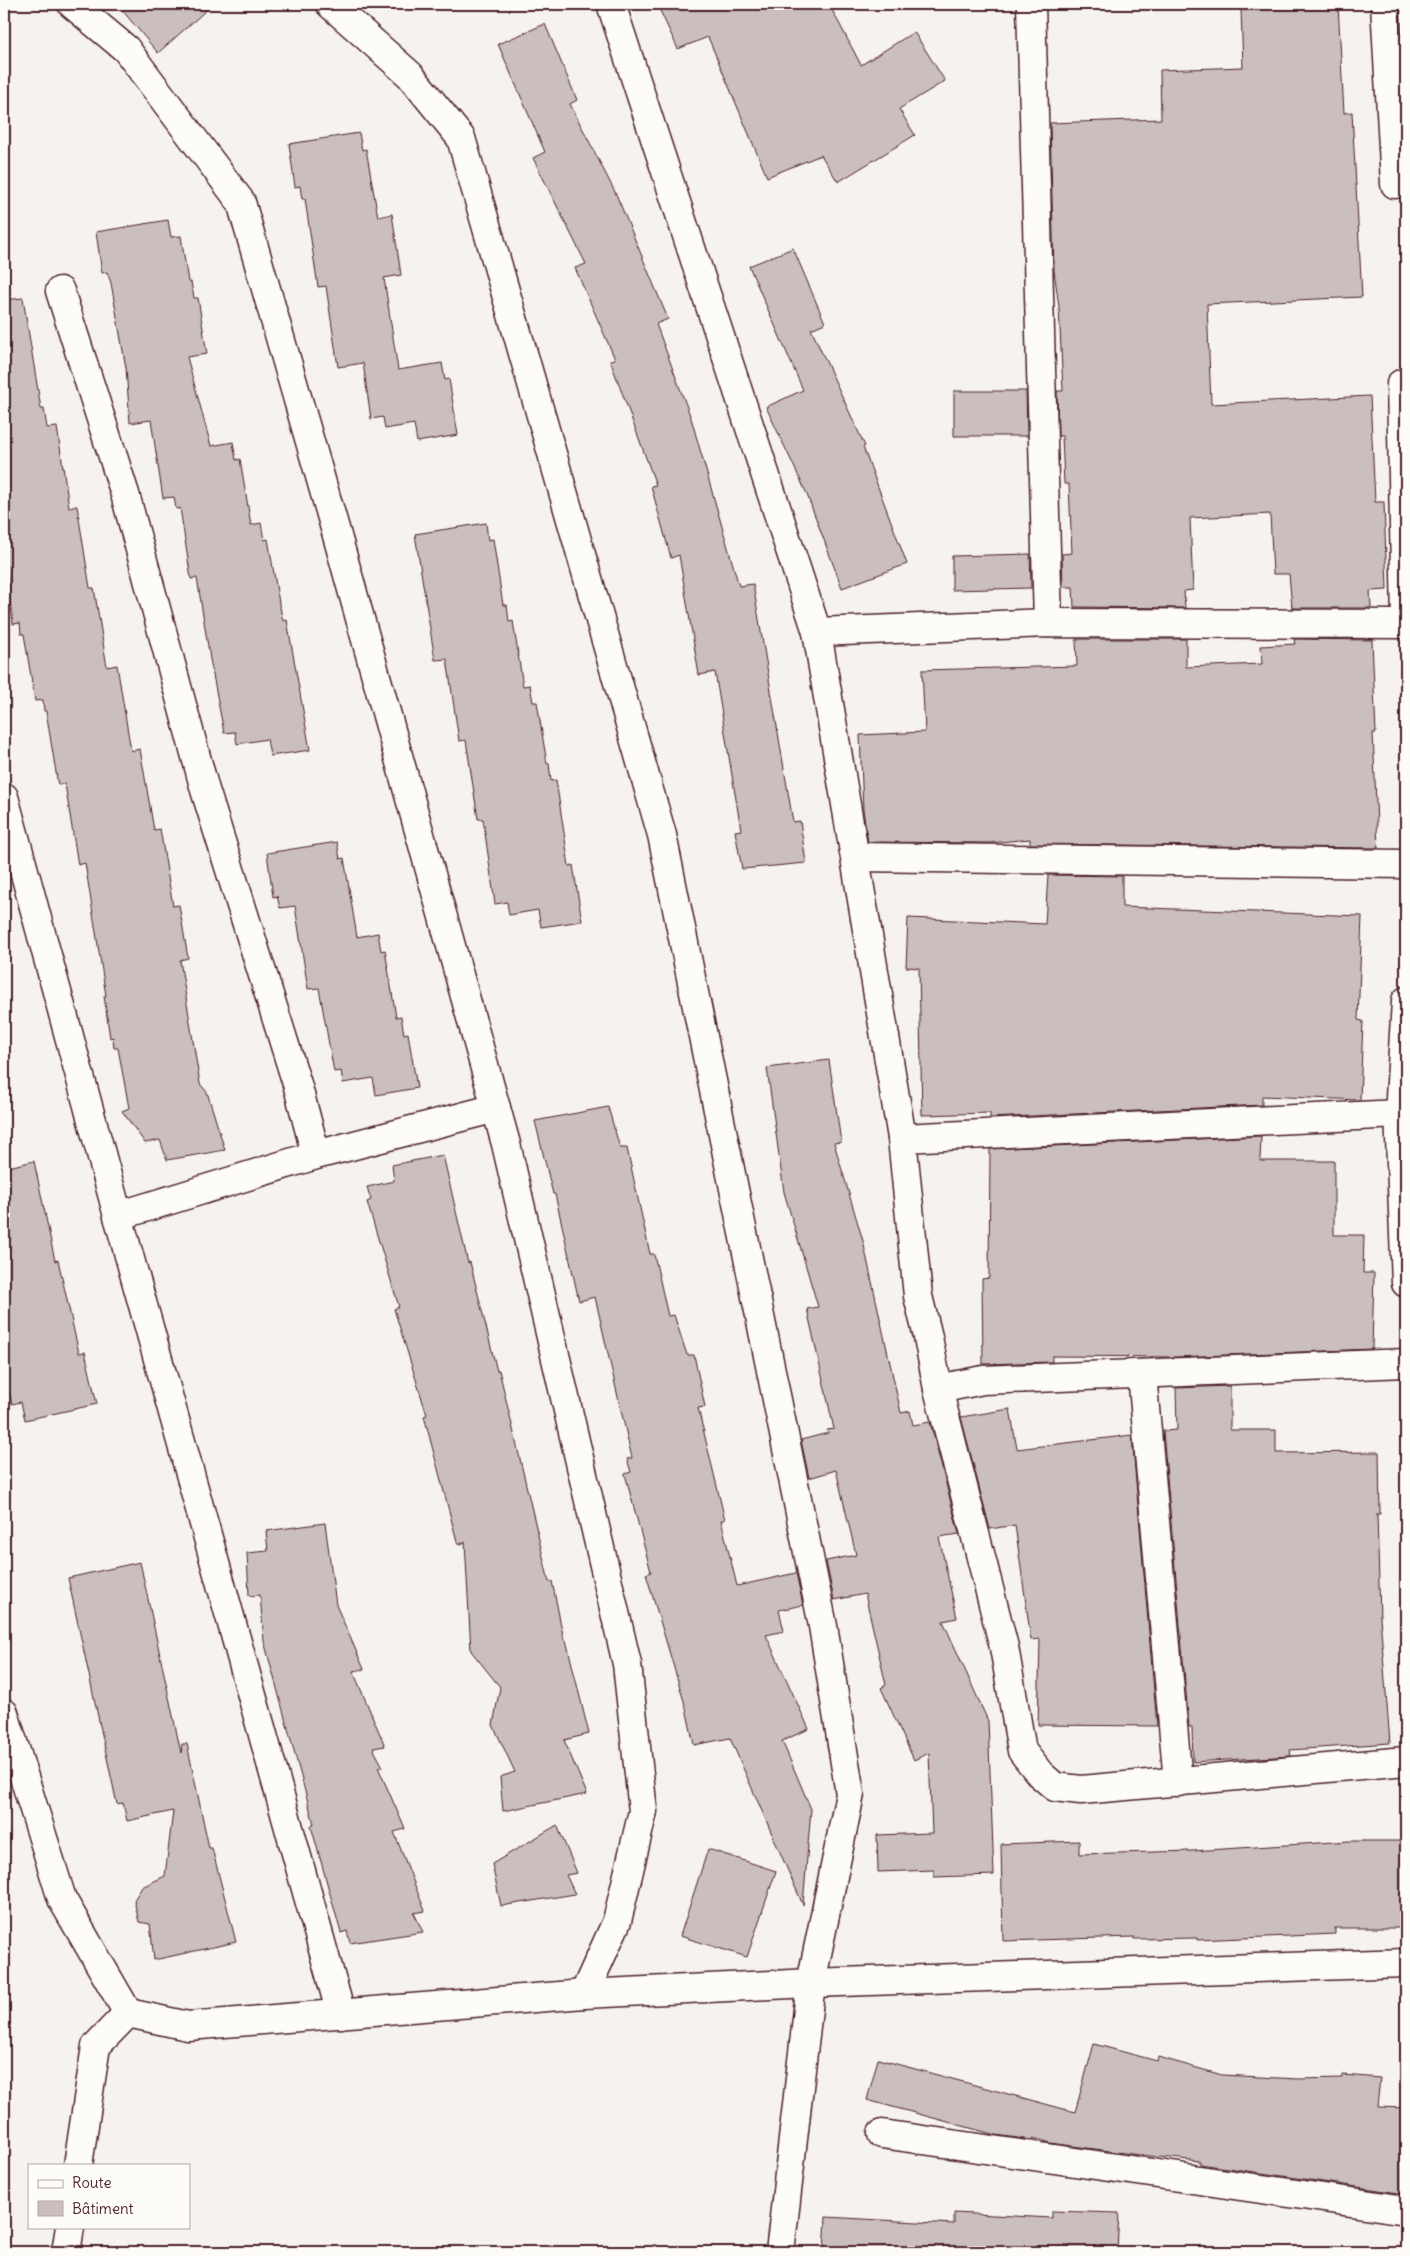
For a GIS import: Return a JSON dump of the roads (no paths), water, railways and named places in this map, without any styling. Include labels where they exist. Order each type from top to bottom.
[{"type":"street","points":[[72,4],[126,49],[241,202],[336,532],[496,1108],[627,1664],[642,1811],[617,1921],[584,1994]]},
{"type":"street","points":[[330,4],[410,74],[461,138],[662,834],[823,1626],[850,1794],[811,1983],[780,2252]]},
{"type":"street","points":[[611,4],[817,632],[902,1138],[918,1296],[938,1389],[1004,1647],[1022,1751],[1040,1774],[1055,1787],[1081,1790],[1406,1761]]},
{"type":"street","points":[[1031,4],[1048,623]]},
{"type":"street","points":[[1385,4],[1395,184]]},
{"type":"street","points":[[60,291],[125,494],[205,790],[298,1087],[316,1156]]},
{"type":"street","points":[[1402,384],[1406,619]]},
{"type":"street","points":[[817,632],[1048,623],[1406,624]]},
{"type":"street","points":[[4,797],[118,1216],[341,2014]]},
{"type":"street","points":[[856,857],[1406,864]]},
{"type":"street","points":[[1406,1001],[1399,1114],[1406,1283]]},
{"type":"street","points":[[118,1216],[316,1156],[496,1108]]},
{"type":"street","points":[[902,1138],[1399,1114]]},
{"type":"street","points":[[938,1389],[983,1380],[1406,1363]]},
{"type":"street","points":[[1142,1374],[1178,1782]]},
{"type":"street","points":[[4,1713],[62,1899],[128,2013],[188,2026],[584,1994],[811,1983],[1406,1963]]},
{"type":"street","points":[[78,2164],[96,2046],[128,2013]]},
{"type":"street","points":[[882,2134],[1406,2210]]},
{"type":"street","points":[[66,2252],[70,2228]]}]
